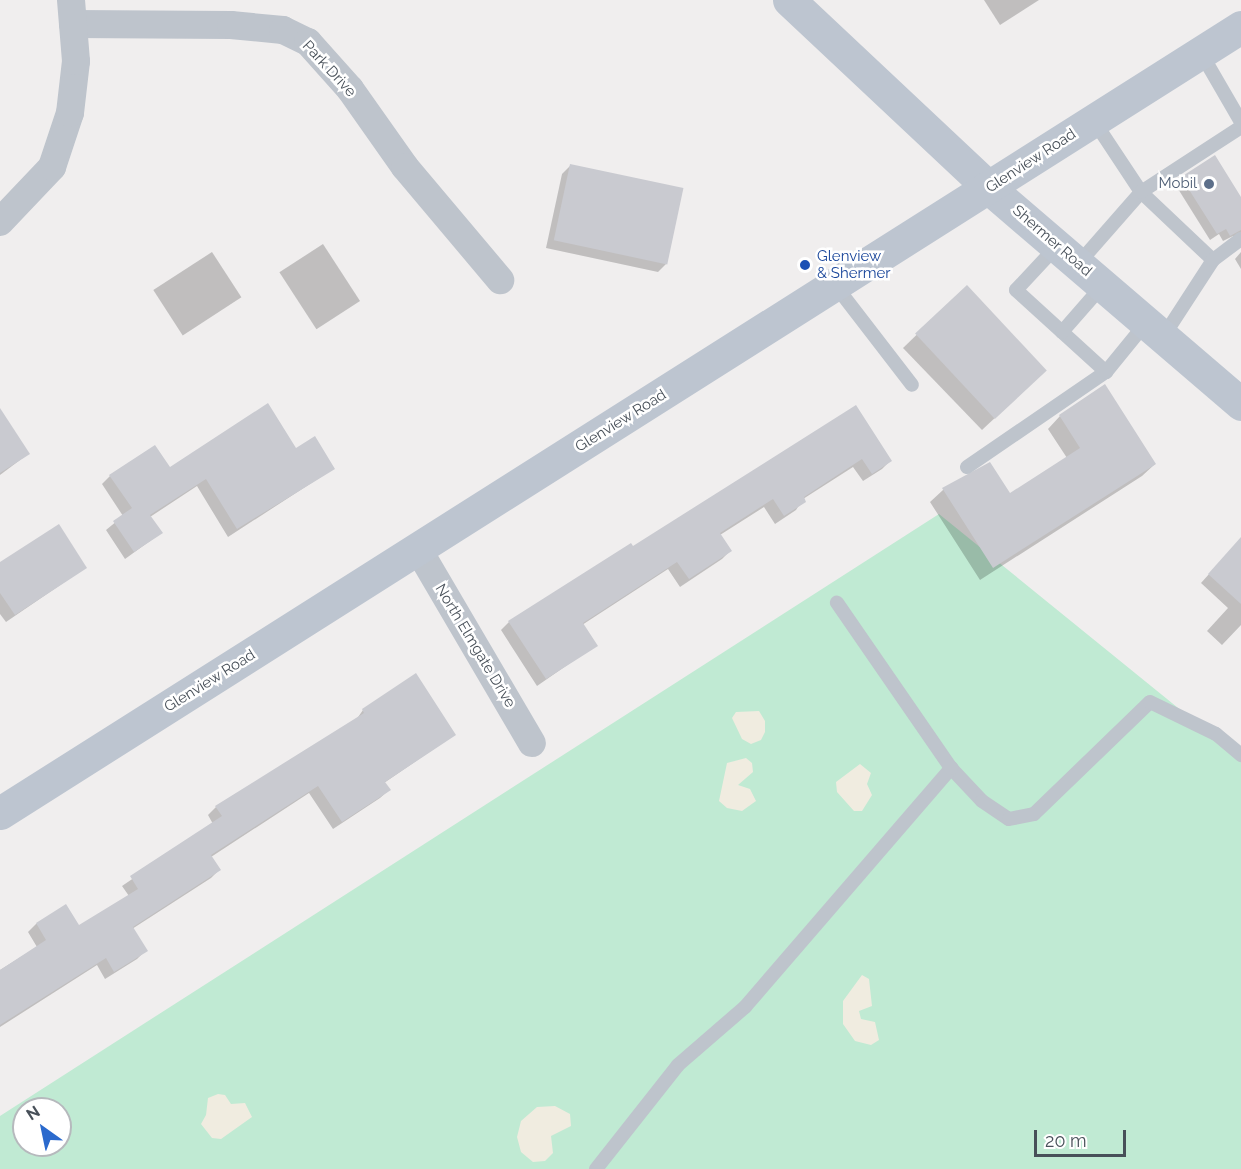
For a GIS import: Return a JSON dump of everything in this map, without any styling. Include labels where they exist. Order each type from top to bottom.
[{"type":"main road","name":"Shermer Road","points":[[789,0],[989,188],[1241,404]]},
{"type":"main road","name":"Glenview Road","points":[[0,813],[1241,27]]},
{"type":"street","name":"Park Drive","points":[[0,222],[52,168],[70,113],[76,61],[72,12],[283,30],[308,42],[350,89],[405,167],[500,280]]},
{"type":"street","name":"North Elmgate Drive","points":[[418,549],[532,743]]},
{"type":"lane","points":[[1202,53],[1241,122]]},
{"type":"lane","points":[[1094,121],[1141,192],[1213,260]]},
{"type":"lane","points":[[1062,332],[1079,265],[1141,192],[1241,127]]},
{"type":"lane","points":[[967,467],[1106,372],[1155,329],[1213,260],[1241,238]]},
{"type":"lane","points":[[1079,265],[1016,290],[1106,372]]},
{"type":"lane","points":[[835,285],[912,385]]},
{"type":"lane","points":[[837,603],[951,768],[982,801],[1009,819],[1034,814],[1150,702],[1207,729],[1241,755]]},
{"type":"lane","points":[[596,1169],[678,1065],[745,1007],[951,768]]},
{"type":"green space","points":[[939,514],[1241,759],[1241,1169],[0,1169],[0,1116],[12,1108],[12,1157],[72,1157],[72,1097],[30,1097]]},
{"type":"sand","points":[[759,711],[765,721],[765,732],[761,740],[751,744],[742,739],[732,718],[736,712]]},
{"type":"sand","points":[[746,758],[752,763],[753,772],[738,785],[750,789],[756,801],[742,811],[727,808],[719,801],[727,763]]},
{"type":"sand","points":[[860,764],[871,773],[867,784],[872,795],[862,811],[854,811],[837,792],[836,782]]},
{"type":"sand","points":[[862,975],[869,979],[872,1006],[859,1011],[861,1019],[875,1022],[879,1040],[871,1045],[855,1041],[843,1024],[843,1001]]},
{"type":"sand","points":[[218,1094],[225,1095],[231,1104],[245,1103],[252,1117],[221,1139],[212,1138],[201,1124],[206,1115],[208,1098]]},
{"type":"sand","points":[[555,1106],[570,1114],[571,1126],[551,1136],[553,1153],[545,1161],[533,1162],[521,1152],[517,1137],[521,1121],[537,1107]]},
{"type":"building","name":"Mobil","points":[[1215,155],[1241,197],[1241,230],[1230,236],[1226,229],[1217,234],[1181,177]]},
{"type":"building","points":[[570,164],[683,188],[667,264],[554,240]]},
{"type":"building","points":[[967,285],[1047,371],[995,419],[915,333]]},
{"type":"building","points":[[1105,384],[1156,464],[993,568],[942,488],[990,462],[1010,493],[1080,448],[1059,415]]},
{"type":"building","points":[[268,403],[296,448],[315,436],[335,469],[237,529],[206,479],[150,515],[163,533],[134,552],[113,521],[132,508],[109,475],[155,445],[170,467]]},
{"type":"building","points":[[856,405],[892,461],[872,474],[862,459],[804,497],[806,502],[784,516],[773,499],[720,533],[732,551],[689,579],[677,562],[583,623],[598,646],[546,679],[508,621],[631,543],[633,546]]},
{"type":"building","points":[[0,408],[30,454],[0,473]]},
{"type":"building","points":[[59,524],[87,568],[15,615],[0,593],[0,562]]},
{"type":"building","points":[[1241,537],[1241,604],[1208,574]]},
{"type":"building","points":[[416,673],[456,735],[385,782],[391,790],[342,822],[318,786],[211,855],[221,870],[133,927],[148,951],[114,972],[106,958],[0,1025],[0,970],[46,940],[36,923],[66,904],[79,925],[138,889],[130,876],[222,816],[215,806],[364,713],[362,709]]},
{"type":"place","name":"Mobil","points":[[1209,184]]},
{"type":"place","name":"Glenview & Shermer","points":[[805,265]]}]
